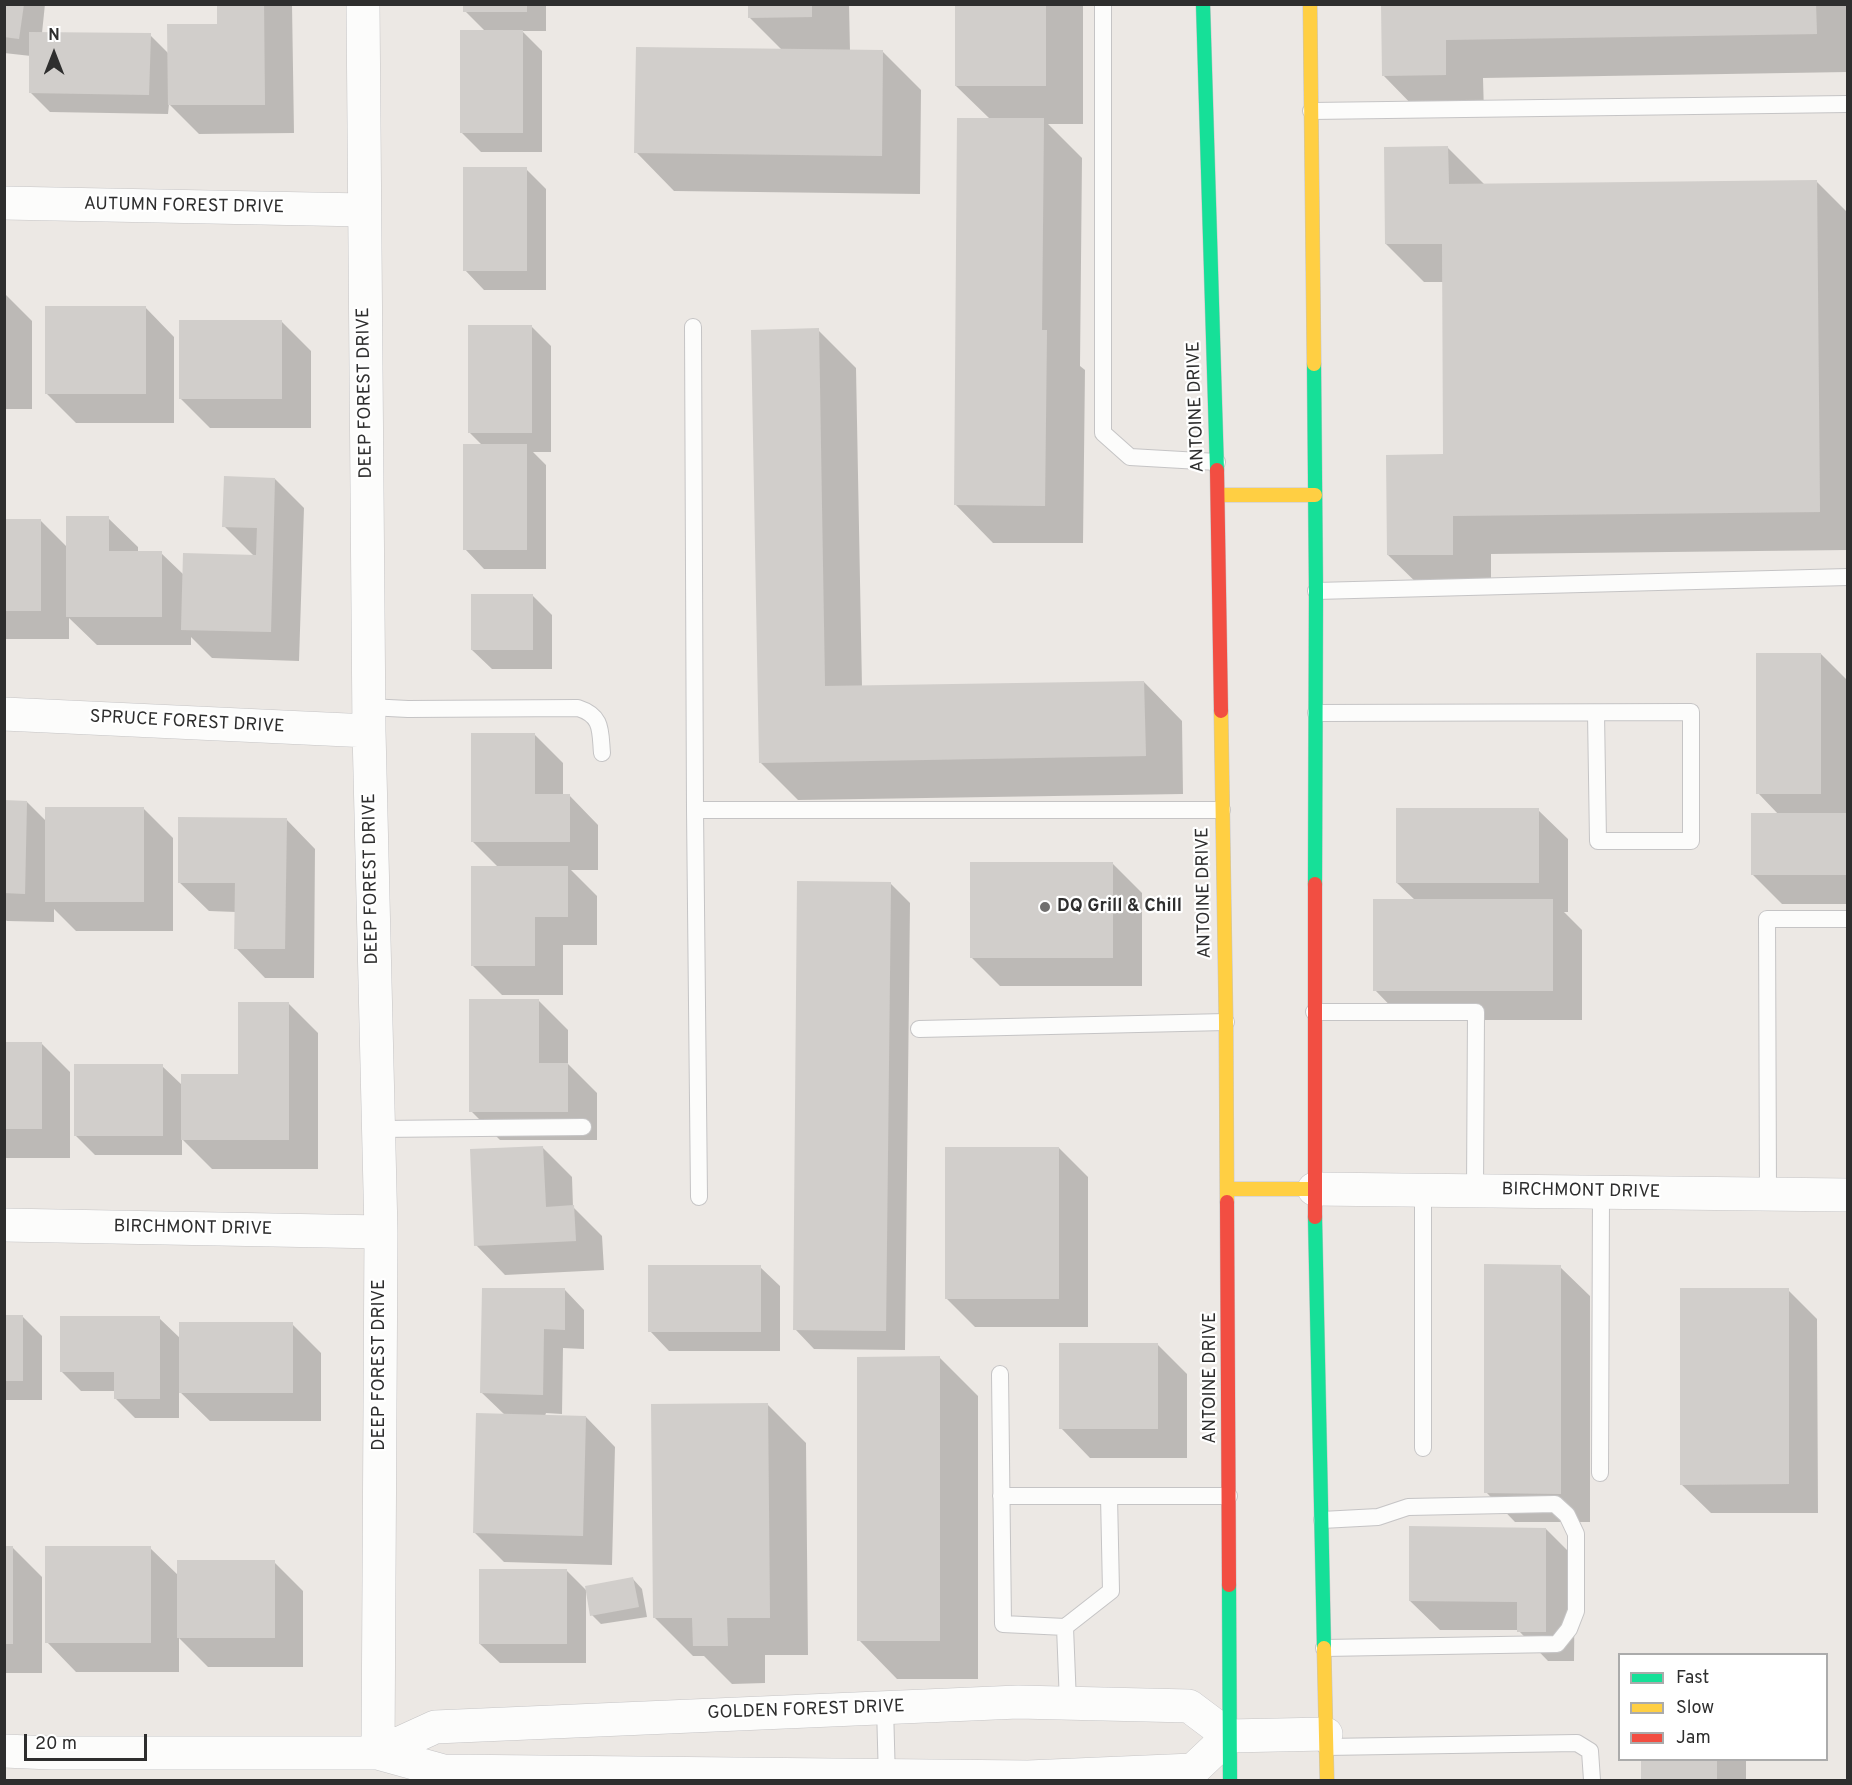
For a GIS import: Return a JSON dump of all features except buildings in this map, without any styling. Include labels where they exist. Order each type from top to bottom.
[{"type":"main road","name":"ANTOINE DRIVE","points":[[1203,4],[1218,495],[1228,1190],[1230,1780]]},
{"type":"main road","points":[[1310,4],[1316,591],[1314,1190],[1327,1780]]},
{"type":"main road","points":[[1218,495],[1315,495]]},
{"type":"main road","points":[[1228,1190],[1314,1190]]},
{"type":"street","name":"DEEP FOREST DRIVE","points":[[363,4],[369,719],[381,1232],[378,1753]]},
{"type":"street","name":"AUTUMN FOREST DRIVE","points":[[4,203],[364,210]]},
{"type":"street","name":"SPRUCE FOREST DRIVE","points":[[4,714],[369,719]]},
{"type":"street","name":"BIRCHMONT DRIVE","points":[[1314,1190],[1848,1194]]},
{"type":"street","name":"BIRCHMONT DRIVE","points":[[4,1225],[381,1232]]},
{"type":"street","name":"GOLDEN FOREST DRIVE","points":[[4,1751],[53,1767],[378,1753],[443,1771],[1028,1779],[1192,1770],[1229,1736],[1189,1706],[1018,1702],[435,1727],[378,1753]]},
{"type":"street","points":[[1229,1736],[1326,1740]]},
{"type":"lane","points":[[1103,4],[1103,433],[1130,457],[1217,462]]},
{"type":"lane","points":[[1311,111],[1848,104]]},
{"type":"lane","points":[[693,327],[699,1197]]},
{"type":"lane","points":[[1316,591],[1848,577]]},
{"type":"lane","points":[[369,719],[408,709],[579,708],[590,712],[599,723],[602,753]]},
{"type":"lane","points":[[1316,713],[1691,712],[1691,841],[1598,841],[1596,713]]},
{"type":"lane","points":[[695,810],[1222,810]]},
{"type":"lane","points":[[1768,1195],[1767,920],[1848,919]]},
{"type":"lane","points":[[1314,1012],[1476,1012],[1475,1191]]},
{"type":"lane","points":[[919,1029],[1226,1022]]},
{"type":"lane","points":[[379,1130],[583,1127]]},
{"type":"lane","points":[[1423,1191],[1423,1448]]},
{"type":"lane","points":[[1600,1473],[1601,1193]]},
{"type":"lane","points":[[1000,1374],[1003,1624],[1065,1626],[1111,1591],[1109,1496]]},
{"type":"lane","points":[[1001,1496],[1229,1496]]},
{"type":"lane","points":[[1322,1520],[1378,1517],[1408,1506],[1554,1504],[1567,1515],[1576,1534],[1576,1611],[1569,1629],[1557,1644],[1324,1648]]},
{"type":"lane","points":[[1065,1626],[1068,1703]]},
{"type":"lane","points":[[885,1707],[886,1778]]},
{"type":"lane","points":[[1326,1740],[1577,1743],[1590,1751],[1592,1780]]},
{"type":"traffic: fast","points":[[1203,4],[1217,470]]},
{"type":"traffic: fast","points":[[1314,364],[1315,884]]},
{"type":"traffic: fast","points":[[1315,1217],[1324,1648]]},
{"type":"traffic: fast","points":[[1229,1585],[1230,1780]]},
{"type":"traffic: slow","points":[[1310,4],[1314,364]]},
{"type":"traffic: slow","points":[[1218,495],[1315,495]]},
{"type":"traffic: slow","points":[[1221,711],[1227,1202]]},
{"type":"traffic: slow","points":[[1228,1189],[1314,1189]]},
{"type":"traffic: slow","points":[[1324,1648],[1327,1780]]},
{"type":"traffic: jam","points":[[1217,470],[1221,711]]},
{"type":"traffic: jam","points":[[1315,884],[1315,1217]]},
{"type":"traffic: jam","points":[[1227,1202],[1229,1585]]},
{"type":"place","name":"DQ Grill & Chill","points":[[1045,907]]}]
